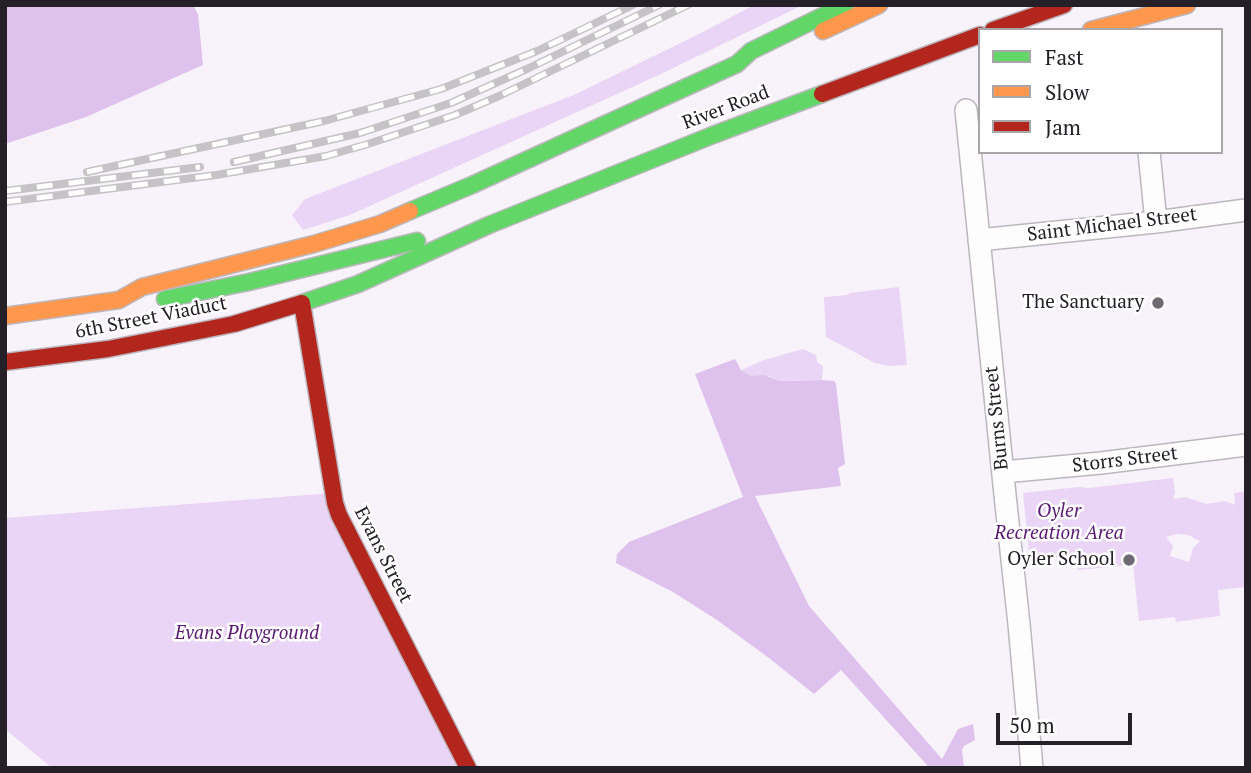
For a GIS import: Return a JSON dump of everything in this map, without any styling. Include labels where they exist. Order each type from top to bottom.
[{"type":"main road","points":[[737,64],[751,51],[845,5]]},
{"type":"main road","points":[[118,300],[142,287],[314,244],[380,223],[472,185],[737,64],[752,62],[779,52],[879,5]]},
{"type":"main road","points":[[1014,21],[1042,5]]},
{"type":"main road","points":[[998,28],[1064,5]]},
{"type":"main road","points":[[1099,28],[1187,5]]},
{"type":"main road","name":"River Road","points":[[302,303],[358,284],[489,225],[725,131],[978,36]]},
{"type":"main road","points":[[894,68],[968,55]]},
{"type":"main road","name":"River Road","points":[[118,300],[149,302],[170,298],[489,225]]},
{"type":"main road","name":"6th Street Viaduct","points":[[5,316],[118,300]]},
{"type":"main road","name":"6th Street Viaduct","points":[[5,362],[108,349],[234,324],[302,303]]},
{"type":"main road","name":"Evans Street","points":[[302,303],[339,515],[468,768]]},
{"type":"street","name":"Burns Street","points":[[966,110],[1032,768]]},
{"type":"street","points":[[1149,154],[1156,222]]},
{"type":"street","name":"Saint Michael Street","points":[[979,240],[1246,210]]},
{"type":"street","name":"Storrs Street","points":[[1003,472],[1246,446]]},
{"type":"green space","points":[[754,5],[803,5],[661,74],[350,215],[303,230],[292,215],[305,199],[576,94]]},
{"type":"green space","points":[[899,287],[907,365],[889,366],[875,363],[826,337],[824,297]]},
{"type":"green space","points":[[803,349],[816,355],[817,362],[823,366],[822,380],[780,381],[769,376],[751,376],[741,370],[764,360]]},
{"type":"green space","name":"Oyler Recreation Area","points":[[1173,478],[1173,499],[1186,497],[1206,504],[1225,501],[1235,505],[1234,493],[1246,491],[1246,587],[1218,590],[1220,616],[1176,622],[1175,617],[1139,621],[1133,565],[1078,570],[1077,559],[1072,556],[1053,558],[1049,562],[1030,563],[1023,493]],"holes":[[[1188,535],[1200,541],[1193,548],[1189,562],[1170,556],[1173,546],[1166,537]]]},
{"type":"green space","name":"Evans Playground","points":[[333,493],[468,768],[52,768],[5,729],[5,518]]},
{"type":"shaded area","points":[[5,5],[193,5],[198,14],[203,65],[86,117],[5,144]]},
{"type":"shaded area","points":[[735,359],[741,370],[751,376],[764,375],[780,381],[834,381],[836,384],[845,464],[838,468],[841,486],[755,496],[809,606],[942,759],[958,729],[973,724],[975,740],[962,750],[964,768],[927,768],[841,670],[814,694],[717,620],[673,592],[616,563],[617,554],[629,542],[743,497],[695,374]]},
{"type":"railway","points":[[87,172],[324,121],[441,89],[537,51],[633,5]]},
{"type":"railway","points":[[234,162],[360,133],[451,103],[659,5]]},
{"type":"railway","points":[[5,202],[216,175],[326,156],[368,144],[455,115],[499,96],[688,5]]},
{"type":"railway","points":[[5,191],[200,167]]},
{"type":"traffic: fast","points":[[410,211],[737,64],[751,51],[845,5]]},
{"type":"traffic: fast","points":[[302,303],[358,284],[489,225],[822,94]]},
{"type":"traffic: fast","points":[[165,299],[249,282],[417,241]]},
{"type":"traffic: slow","points":[[823,31],[879,5]]},
{"type":"traffic: slow","points":[[1099,28],[1187,5]]},
{"type":"traffic: slow","points":[[5,316],[119,300],[142,287],[314,244],[380,224],[410,211]]},
{"type":"traffic: jam","points":[[999,28],[1064,5]]},
{"type":"traffic: jam","points":[[822,94],[978,36]]},
{"type":"traffic: jam","points":[[302,303],[339,515],[468,768]]},
{"type":"traffic: jam","points":[[5,362],[108,349],[234,324],[302,303]]},
{"type":"place","name":"The Sanctuary","points":[[1158,303]]},
{"type":"place","name":"Oyler School","points":[[1129,560]]}]
